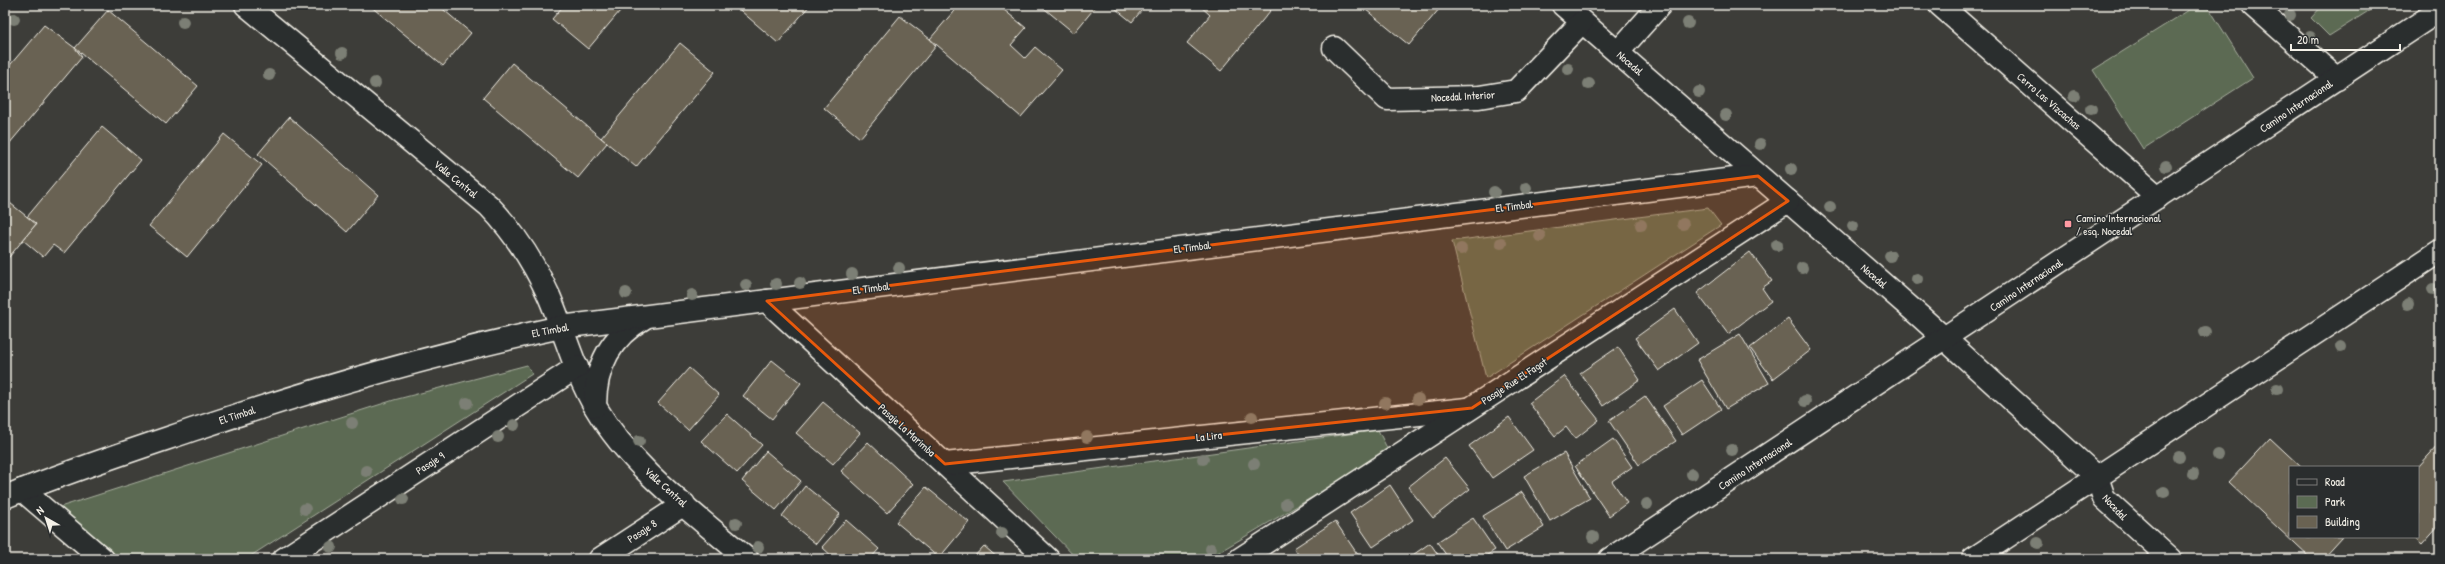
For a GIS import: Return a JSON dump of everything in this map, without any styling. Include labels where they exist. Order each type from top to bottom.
[{"type":"street","name":"Valle Central","points":[[246,5],[489,206],[508,226],[528,256],[549,296],[577,367],[595,407],[611,432],[630,454],[747,559]]},
{"type":"street","name":"Nocedal","points":[[1563,5],[1945,339],[2097,477],[2104,498],[2171,559]]},
{"type":"street","points":[[1618,52],[1660,5]]},
{"type":"street","name":"Cerro Las Vizcachas","points":[[1940,5],[2158,197]]},
{"type":"street","points":[[2254,5],[2337,79]]},
{"type":"street","name":"Camino Internacional","points":[[1610,559],[1945,339],[2440,10]]},
{"type":"street","name":"Nocedal Interior","points":[[1334,48],[1387,99],[1479,97],[1516,91],[1582,22]]},
{"type":"street","name":"El Timbal","points":[[13,494],[139,448],[343,382],[435,356],[561,327],[1758,176]]},
{"type":"street","name":"Pasaje Rue El Fagot","points":[[1240,559],[1788,201]]},
{"type":"street","points":[[1973,559],[2440,251]]},
{"type":"street","name":"Pasaje La Marimba","points":[[767,301],[1048,559]]},
{"type":"street","points":[[595,407],[595,389],[598,370],[606,354],[630,326],[646,316]]},
{"type":"street","name":"Pasaje 9","points":[[284,559],[577,367]]},
{"type":"street","name":"La Lira","points":[[945,464],[1472,408]]},
{"type":"street","points":[[13,494],[103,559]]},
{"type":"street","name":"Pasaje 8","points":[[600,559],[684,504]]},
{"type":"highlighted area","points":[[1758,176],[1788,201],[1472,408],[945,464],[767,301]]},
{"type":"green space","points":[[2197,5],[2207,5],[2253,78],[2143,149],[2093,70]]},
{"type":"green space","points":[[2323,5],[2378,5],[2329,36],[2311,18]]},
{"type":"green space","points":[[1708,208],[1721,225],[1486,378],[1452,241]]},
{"type":"green space","points":[[527,365],[532,374],[246,559],[118,559],[60,507],[394,400]]},
{"type":"green space","points":[[1378,430],[1389,452],[1207,559],[1077,559],[1003,482]]},
{"type":"building","points":[[369,5],[438,5],[471,33],[443,66]]},
{"type":"building","points":[[564,5],[625,5],[588,49],[552,19]]},
{"type":"building","points":[[734,5],[810,5],[778,43]]},
{"type":"building","points":[[959,5],[998,5],[1026,28],[1011,45],[1025,58],[1035,47],[1062,70],[1021,117],[930,39]]},
{"type":"building","points":[[1040,5],[1097,5],[1074,33]]},
{"type":"building","points":[[1111,5],[1146,5],[1132,22]]},
{"type":"building","points":[[1199,5],[1275,5],[1221,71],[1187,43],[1210,15]]},
{"type":"building","points":[[1360,5],[1436,5],[1440,8],[1409,45]]},
{"type":"building","points":[[108,10],[198,86],[166,124],[75,48]]},
{"type":"building","points":[[900,16],[930,39],[936,46],[860,138],[824,108]]},
{"type":"building","points":[[44,25],[75,48],[82,57],[9,144],[5,141],[5,71]]},
{"type":"building","points":[[680,43],[715,72],[636,167],[601,138]]},
{"type":"building","points":[[512,63],[607,143],[578,178],[483,98]]},
{"type":"building","points":[[289,117],[378,195],[347,232],[258,154]]},
{"type":"building","points":[[102,127],[141,160],[64,253],[53,245],[43,257],[23,240],[36,224],[27,217]]},
{"type":"building","points":[[224,134],[262,165],[187,257],[149,226]]},
{"type":"building","points":[[5,199],[36,224],[5,262]]},
{"type":"building","points":[[1750,252],[1772,281],[1762,288],[1771,301],[1728,334],[1697,293]]},
{"type":"building","points":[[1675,309],[1698,343],[1659,371],[1635,338]]},
{"type":"building","points":[[1788,319],[1811,350],[1773,379],[1750,348]]},
{"type":"building","points":[[1740,334],[1769,383],[1726,409],[1697,360]]},
{"type":"building","points":[[1618,347],[1640,380],[1603,406],[1580,373]]},
{"type":"building","points":[[772,360],[801,383],[772,419],[743,396]]},
{"type":"building","points":[[689,368],[719,395],[688,430],[658,403]]},
{"type":"building","points":[[1564,376],[1599,420],[1575,439],[1566,427],[1555,436],[1529,403]]},
{"type":"building","points":[[1702,380],[1721,409],[1682,435],[1663,406]]},
{"type":"building","points":[[1645,396],[1676,441],[1639,465],[1609,421]]},
{"type":"building","points":[[823,402],[860,433],[833,464],[796,433]]},
{"type":"building","points":[[727,414],[762,445],[737,473],[701,441]]},
{"type":"building","points":[[1509,417],[1533,450],[1492,478],[1469,446]]},
{"type":"building","points":[[2270,438],[2300,466],[2289,466],[2289,538],[2342,538],[2323,559],[2311,559],[2229,482]]},
{"type":"building","points":[[1613,439],[1632,467],[1612,481],[1627,503],[1609,516],[1575,466]]},
{"type":"building","points":[[868,442],[913,484],[887,513],[841,471]]},
{"type":"building","points":[[2440,443],[2440,525],[2422,545],[2414,538],[2419,538],[2419,466]]},
{"type":"building","points":[[766,451],[801,481],[776,510],[742,481]]},
{"type":"building","points":[[1564,453],[1590,498],[1550,521],[1524,476]]},
{"type":"building","points":[[1445,458],[1470,489],[1433,518],[1408,487]]},
{"type":"building","points":[[1390,485],[1413,520],[1373,547],[1350,513]]},
{"type":"building","points":[[805,486],[840,514],[816,544],[782,516]]},
{"type":"building","points":[[926,487],[969,522],[939,558],[896,522]]},
{"type":"building","points":[[1522,492],[1544,527],[1505,551],[1483,516]]},
{"type":"building","points":[[1473,518],[1495,550],[1481,559],[1449,559],[1437,542]]},
{"type":"building","points":[[846,520],[879,549],[870,559],[835,559],[822,547]]},
{"type":"building","points":[[1335,521],[1358,555],[1352,559],[1301,559],[1294,548]]},
{"type":"building","points":[[1430,543],[1441,559],[1407,559]]},
{"type":"building","points":[[984,546],[999,559],[972,559]]},
{"type":"place","name":"Camino Internacional / esq. Nocedal","points":[[2068,224]]}]
